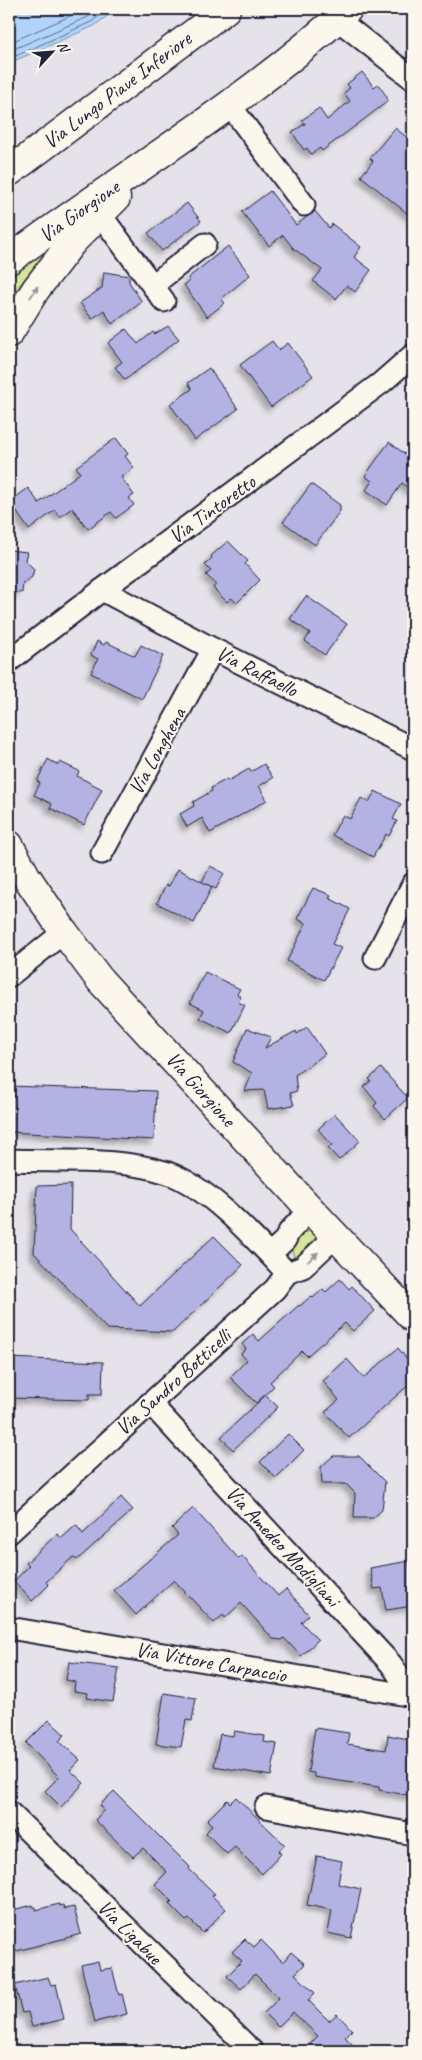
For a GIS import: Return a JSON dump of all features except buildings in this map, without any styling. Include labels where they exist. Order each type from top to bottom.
[{"type":"main road","name":"Via Lungo Piave Inferiore","points":[[9,172],[226,9]]},
{"type":"main road","name":"Via Giorgione","points":[[9,260],[75,211],[149,162],[229,104],[342,14]]},
{"type":"main road","name":"Via Giorgione","points":[[9,333],[36,289],[73,241],[149,162]]},
{"type":"main road","name":"Via Giorgione","points":[[9,845],[26,876],[64,932],[100,980],[310,1210],[336,1235],[413,1318]]},
{"type":"street","points":[[342,14],[413,79]]},
{"type":"street","points":[[229,104],[304,205]]},
{"type":"street","name":"Via Giorgione","points":[[100,214],[159,293],[205,244]]},
{"type":"street","name":"Via Tintoretto","points":[[9,661],[374,389],[413,355]]},
{"type":"street","name":"Via Raffaello","points":[[102,590],[213,649],[413,750]]},
{"type":"street","name":"Via Longhena","points":[[102,853],[213,649]]},
{"type":"street","points":[[375,958],[413,884]]},
{"type":"street","points":[[10,972],[64,932]]},
{"type":"street","points":[[9,1160],[127,1164],[169,1174],[187,1182],[218,1204],[286,1272]]},
{"type":"street","points":[[270,1254],[285,1240],[289,1232],[310,1210]]},
{"type":"street","name":"Via Sandro Botticelli","points":[[9,1533],[275,1289],[286,1272],[303,1267],[336,1235]]},
{"type":"street","name":"Via Amedeo Modigliani","points":[[150,1403],[391,1664],[410,1696]]},
{"type":"street","points":[[9,1613],[16,1629]]},
{"type":"street","name":"Via Vittore Carpaccio","points":[[16,1629],[410,1696]]},
{"type":"street","points":[[266,1808],[413,1834]]},
{"type":"street","name":"Via Ligabue","points":[[12,1819],[252,2051]]},
{"type":"green space","points":[[47,250],[9,299],[9,271]]},
{"type":"green space","points":[[314,1230],[319,1235],[319,1243],[295,1260],[292,1250],[300,1234]]},
{"type":"water","points":[[9,9],[116,9],[94,26],[14,61],[9,66]]}]
